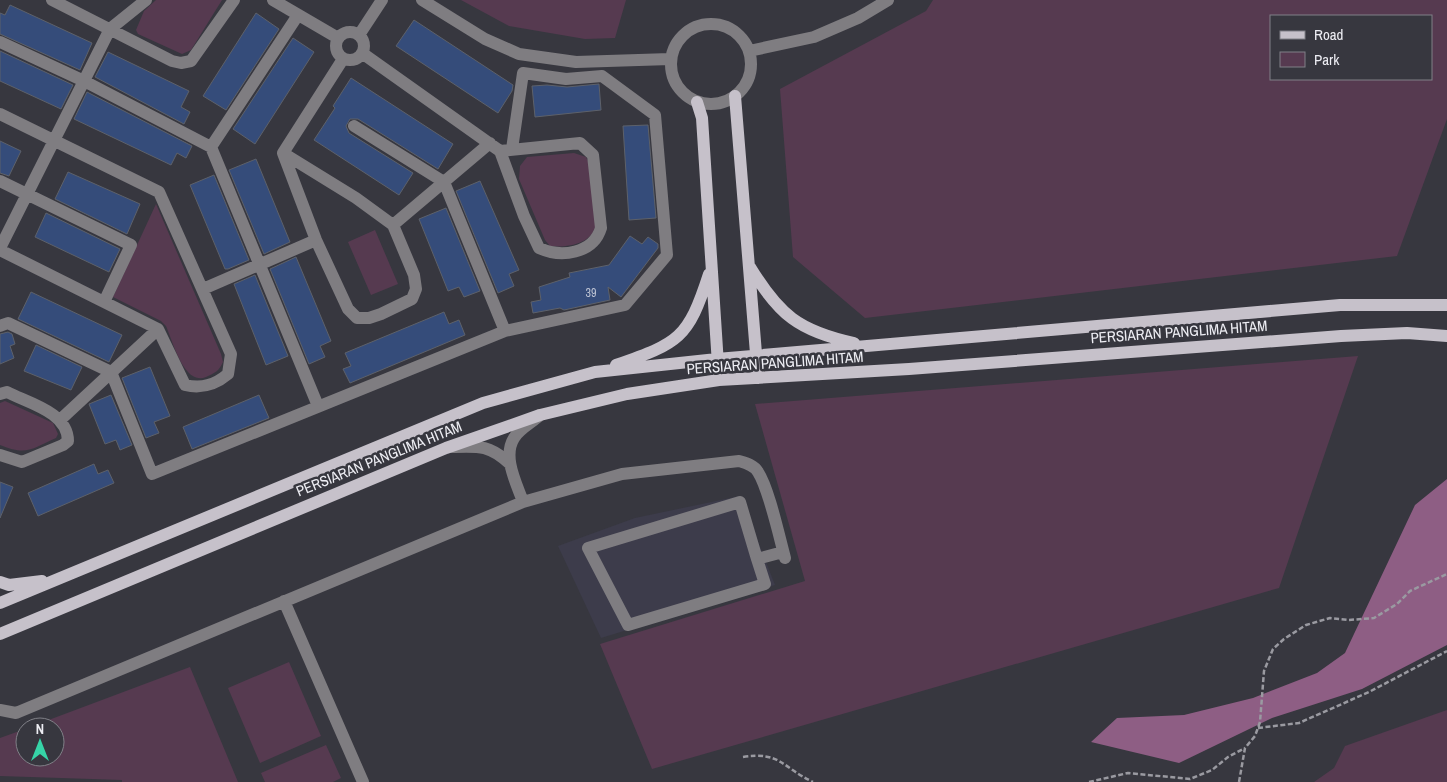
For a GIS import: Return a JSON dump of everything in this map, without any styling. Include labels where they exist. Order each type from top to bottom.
[{"type":"main road","points":[[735,96],[758,378]]},
{"type":"main road","points":[[697,102],[702,118],[719,380]]},
{"type":"main road","points":[[749,265],[775,302],[798,324],[825,337],[868,346]]},
{"type":"main road","points":[[595,372],[657,350],[679,337],[697,311],[711,266]]},
{"type":"main road","name":"PERSIARAN PANGLIMA HITAM","points":[[0,603],[483,403],[595,372],[717,359],[1340,306],[1447,305]]},
{"type":"main road","name":"PERSIARAN PANGLIMA HITAM","points":[[0,634],[446,448],[540,415],[627,394],[719,380],[910,370],[1341,336],[1407,333],[1447,336]]},
{"type":"main road","points":[[0,582],[9,585],[58,579]]},
{"type":"street","points":[[52,0],[172,61],[181,63],[191,61],[234,0]]},
{"type":"street","points":[[0,114],[52,141],[75,150],[159,192],[230,354],[228,374],[214,384],[197,388],[185,385],[158,329],[105,300],[0,249],[52,141],[110,29],[146,0]]},
{"type":"street","points":[[273,0],[338,38]]},
{"type":"street","points":[[359,35],[382,0]]},
{"type":"street","points":[[422,0],[485,39],[519,54],[576,62],[670,59]]},
{"type":"street","points":[[749,51],[814,37],[858,18],[888,0]]},
{"type":"street","points":[[211,147],[298,15]]},
{"type":"street","points":[[708,24],[722,25],[734,31],[743,39],[752,63],[750,76],[744,87],[735,96],[724,102],[710,105],[697,102],[685,96],[676,85],[671,72],[670,59],[675,45],[683,34],[695,27],[708,24]]},
{"type":"street","points":[[350,32],[359,35],[364,46],[362,54],[356,59],[343,59],[337,52],[338,38],[350,32]]},
{"type":"street","points":[[0,42],[84,81],[211,147],[318,406]]},
{"type":"street","points":[[362,54],[501,148],[539,248],[552,254],[571,253],[588,246],[598,237],[601,228],[593,155],[580,143],[501,148],[444,182],[393,224]]},
{"type":"street","points":[[283,153],[343,59]]},
{"type":"street","points":[[0,326],[8,323],[111,372],[152,474],[505,332],[625,306],[667,255],[655,115],[602,76],[566,79],[523,73],[501,148]]},
{"type":"street","points":[[354,126],[444,182],[505,332]]},
{"type":"street","points":[[283,153],[393,224],[414,275],[415,293],[405,304],[369,318],[357,318],[348,309],[316,240],[283,153]]},
{"type":"street","points":[[298,196],[298,186],[303,180],[311,178],[325,179]]},
{"type":"street","points":[[0,181],[131,245],[105,300]]},
{"type":"street","points":[[203,289],[316,240]]},
{"type":"street","points":[[60,420],[158,329]]},
{"type":"street","points":[[0,394],[6,392],[60,420],[68,436],[68,441],[63,445],[22,462],[0,455]]},
{"type":"street","points":[[523,502],[510,464],[514,438],[540,415]]},
{"type":"street","points":[[446,448],[476,446],[490,449],[510,464]]},
{"type":"street","points":[[0,710],[16,713],[523,502],[622,474],[739,461],[750,464],[758,472],[784,555],[757,559]]},
{"type":"street","points":[[740,502],[757,559],[765,584],[628,624],[588,548],[740,502]]},
{"type":"street","points":[[284,602],[363,782]]},
{"type":"path","points":[[1089,782],[1128,773],[1190,779],[1212,770],[1228,757],[1245,748],[1256,736],[1264,671],[1273,650],[1284,639],[1306,625],[1330,618],[1349,620],[1374,618],[1397,604],[1410,592],[1447,574]]},
{"type":"path","points":[[1258,728],[1299,724],[1377,688],[1447,652]]},
{"type":"path","points":[[1239,782],[1245,748]]},
{"type":"path","points":[[743,757],[761,754],[779,759],[796,774],[813,782]]},
{"type":"shaded area","points":[[1447,479],[1447,645],[1362,689],[1272,718],[1179,763],[1091,742],[1117,718],[1184,715],[1253,698],[1317,673],[1345,653],[1415,505]]},
{"type":"shaded area","points":[[740,496],[775,585],[601,638],[558,546],[635,518]]},
{"type":"green space","points":[[156,0],[222,0],[191,50],[182,54],[138,34],[136,30],[144,11]]},
{"type":"green space","points":[[461,0],[626,0],[615,38],[585,39],[509,26]]},
{"type":"green space","points":[[933,0],[1447,0],[1447,119],[1397,256],[865,318],[793,257],[780,89],[926,11]]},
{"type":"green space","points":[[574,153],[586,157],[590,165],[596,203],[596,224],[594,231],[585,240],[571,245],[550,246],[545,240],[519,179],[520,166],[527,157]]},
{"type":"green space","points":[[156,204],[221,354],[223,362],[220,368],[206,377],[198,378],[191,375],[186,369],[180,361],[166,326],[161,321],[113,297]]},
{"type":"green space","points":[[375,230],[398,284],[371,295],[348,242]]},
{"type":"green space","points":[[1358,356],[1279,588],[652,769],[600,644],[805,581],[755,404]]},
{"type":"green space","points":[[5,401],[53,423],[58,434],[56,438],[23,451],[0,445],[0,403]]},
{"type":"green space","points":[[289,662],[321,736],[260,763],[228,688]]},
{"type":"green space","points":[[190,667],[238,782],[122,782],[122,780],[0,776],[0,738],[15,733],[15,767],[65,767],[65,717],[57,717]]},
{"type":"green space","points":[[1447,710],[1447,782],[1314,782],[1334,768],[1345,746]]},
{"type":"green space","points":[[326,745],[341,778],[333,782],[265,782],[261,773]]},
{"type":"building","points":[[10,5],[92,43],[80,70],[0,34],[0,13],[5,15]]},
{"type":"building","points":[[256,13],[279,29],[226,110],[203,96]]},
{"type":"building","points":[[414,20],[513,85],[512,91],[498,113],[396,46]]},
{"type":"building","points":[[293,38],[314,52],[255,144],[233,129]]},
{"type":"building","points":[[0,51],[73,85],[61,109],[0,81]]},
{"type":"building","points":[[108,52],[189,91],[181,107],[190,112],[184,124],[95,77]]},
{"type":"building","points":[[351,78],[453,144],[438,169],[358,119],[350,119],[346,126],[349,133],[413,173],[399,195],[314,140],[335,108],[333,106]]},
{"type":"building","points":[[599,84],[601,110],[535,117],[532,86],[567,87]]},
{"type":"building","points":[[87,92],[192,146],[186,158],[177,153],[171,165],[74,119]]},
{"type":"building","points":[[648,125],[656,218],[629,220],[623,126]]},
{"type":"building","points":[[0,141],[21,151],[9,176],[0,173]]},
{"type":"building","points":[[256,159],[290,242],[264,254],[229,170]]},
{"type":"building","points":[[68,172],[140,204],[127,234],[55,199]]},
{"type":"building","points":[[214,175],[249,260],[228,269],[225,269],[190,185]]},
{"type":"building","points":[[480,181],[519,270],[509,274],[514,286],[498,293],[456,191]]},
{"type":"building","points":[[446,208],[480,291],[464,297],[459,287],[448,291],[419,219]]},
{"type":"building","points":[[46,213],[120,249],[109,272],[35,237]]},
{"type":"building","points":[[630,236],[642,244],[648,237],[658,244],[658,248],[621,297],[608,287],[610,300],[564,310],[560,308],[533,313],[531,302],[541,300],[539,287],[570,277],[569,273],[609,265]]},
{"type":"building","points":[[296,257],[331,341],[320,346],[325,357],[309,364],[270,269]]},
{"type":"building","points":[[255,275],[288,356],[266,365],[234,284]]},
{"type":"building","points":[[31,292],[122,335],[109,362],[18,319]]},
{"type":"building","points":[[444,312],[449,324],[459,320],[465,335],[350,383],[343,369],[351,366],[345,353]]},
{"type":"building","points":[[8,332],[12,334],[15,344],[10,346],[14,358],[0,364],[0,334]]},
{"type":"building","points":[[36,345],[82,367],[71,390],[24,371]]},
{"type":"building","points":[[150,367],[170,416],[154,422],[159,433],[146,438],[122,378]]},
{"type":"building","points":[[111,395],[132,445],[120,450],[116,440],[105,444],[89,404]]},
{"type":"building","points":[[259,395],[269,418],[192,449],[183,427]]},
{"type":"building","points":[[94,464],[98,474],[108,470],[114,483],[38,516],[28,493]]},
{"type":"building","points":[[0,482],[13,487],[0,518]]}]
